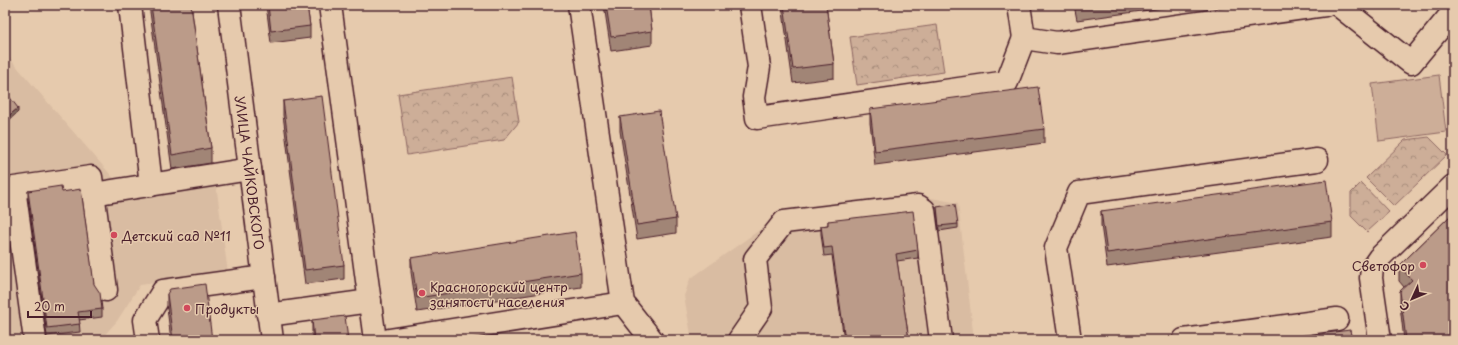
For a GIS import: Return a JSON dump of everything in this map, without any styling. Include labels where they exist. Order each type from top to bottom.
[{"type":"street","points":[[130,5],[151,185]]},
{"type":"street","name":"УЛИЦА ЧАЙКОВСКОГО","points":[[229,5],[272,340]]},
{"type":"street","points":[[330,5],[376,340]]},
{"type":"street","points":[[579,5],[623,303],[652,340]]},
{"type":"street","points":[[750,5],[759,67],[754,97],[757,118],[1007,82],[1024,38],[1019,5]]},
{"type":"street","points":[[1024,38],[1057,43],[1325,5]]},
{"type":"street","points":[[1338,5],[1411,63],[1453,12]]},
{"type":"street","points":[[1070,340],[1056,248],[1079,193],[1317,160]]},
{"type":"street","points":[[93,194],[250,169]]},
{"type":"street","points":[[34,340],[14,188],[91,177],[106,290]]},
{"type":"street","points":[[1380,340],[1371,278],[1372,268],[1379,258],[1453,186]]},
{"type":"street","points":[[739,340],[761,308],[756,259],[784,222],[918,206],[924,210],[941,340]]},
{"type":"street","points":[[131,340],[147,330],[163,291],[264,277]]},
{"type":"street","points":[[268,316],[370,301]]},
{"type":"street","points":[[389,340],[623,303]]},
{"type":"street","points":[[1184,340],[1337,319]]},
{"type":"shaded area","name":"Детский сад №11","points":[[5,53],[129,196],[216,184],[228,273],[140,285],[117,321],[100,340],[6,340]]},
{"type":"shaded area","points":[[926,197],[958,203],[974,340],[692,340],[684,296],[690,279],[785,212]]},
{"type":"green space","points":[[937,25],[944,72],[857,85],[850,37]]},
{"type":"green space","points":[[1439,75],[1446,132],[1379,141],[1372,84]]},
{"type":"green space","points":[[512,77],[519,122],[504,140],[407,155],[398,94]]},
{"type":"green space","points":[[1429,137],[1447,155],[1394,206],[1366,178],[1405,140]]},
{"type":"green space","points":[[1361,183],[1389,212],[1367,232],[1351,216],[1351,193]]},
{"type":"building","points":[[151,5],[191,5],[211,148],[172,155]]},
{"type":"building","points":[[268,5],[307,5],[310,26],[271,31]]},
{"type":"building","points":[[606,5],[649,5],[652,31],[611,37]]},
{"type":"building","points":[[784,5],[826,5],[834,64],[793,69]]},
{"type":"building","points":[[1038,87],[1044,129],[875,151],[870,109]]},
{"type":"building","points":[[8,95],[18,108],[5,119],[5,98]]},
{"type":"building","points":[[322,96],[344,265],[305,270],[283,101]]},
{"type":"building","points":[[659,111],[676,219],[637,225],[620,117]]},
{"type":"building","points":[[1326,180],[1332,222],[1107,253],[1101,211]]},
{"type":"building","points":[[61,186],[62,192],[81,189],[94,284],[100,293],[102,309],[78,312],[80,324],[47,328],[28,191]]},
{"type":"building","points":[[955,204],[958,224],[939,226],[937,207]]},
{"type":"building","points":[[913,211],[918,250],[896,254],[909,340],[845,340],[832,247],[824,248],[821,226],[828,225],[828,221]]},
{"type":"building","points":[[1453,213],[1453,340],[1406,340],[1400,291],[1412,280],[1399,266]]},
{"type":"building","points":[[575,232],[581,273],[417,298],[411,258]]},
{"type":"building","points":[[205,284],[212,340],[173,340],[167,294],[170,289]]},
{"type":"building","points":[[345,316],[348,340],[314,340],[312,320]]},
{"type":"building","points":[[1350,330],[1352,340],[1272,340]]},
{"type":"place","name":"Детский сад №11","points":[[114,235]]},
{"type":"place","name":"Светофор","points":[[1423,265]]},
{"type":"place","name":"Красногорский центр занятости населения","points":[[422,293]]},
{"type":"place","name":"Продукты","points":[[187,308]]}]
